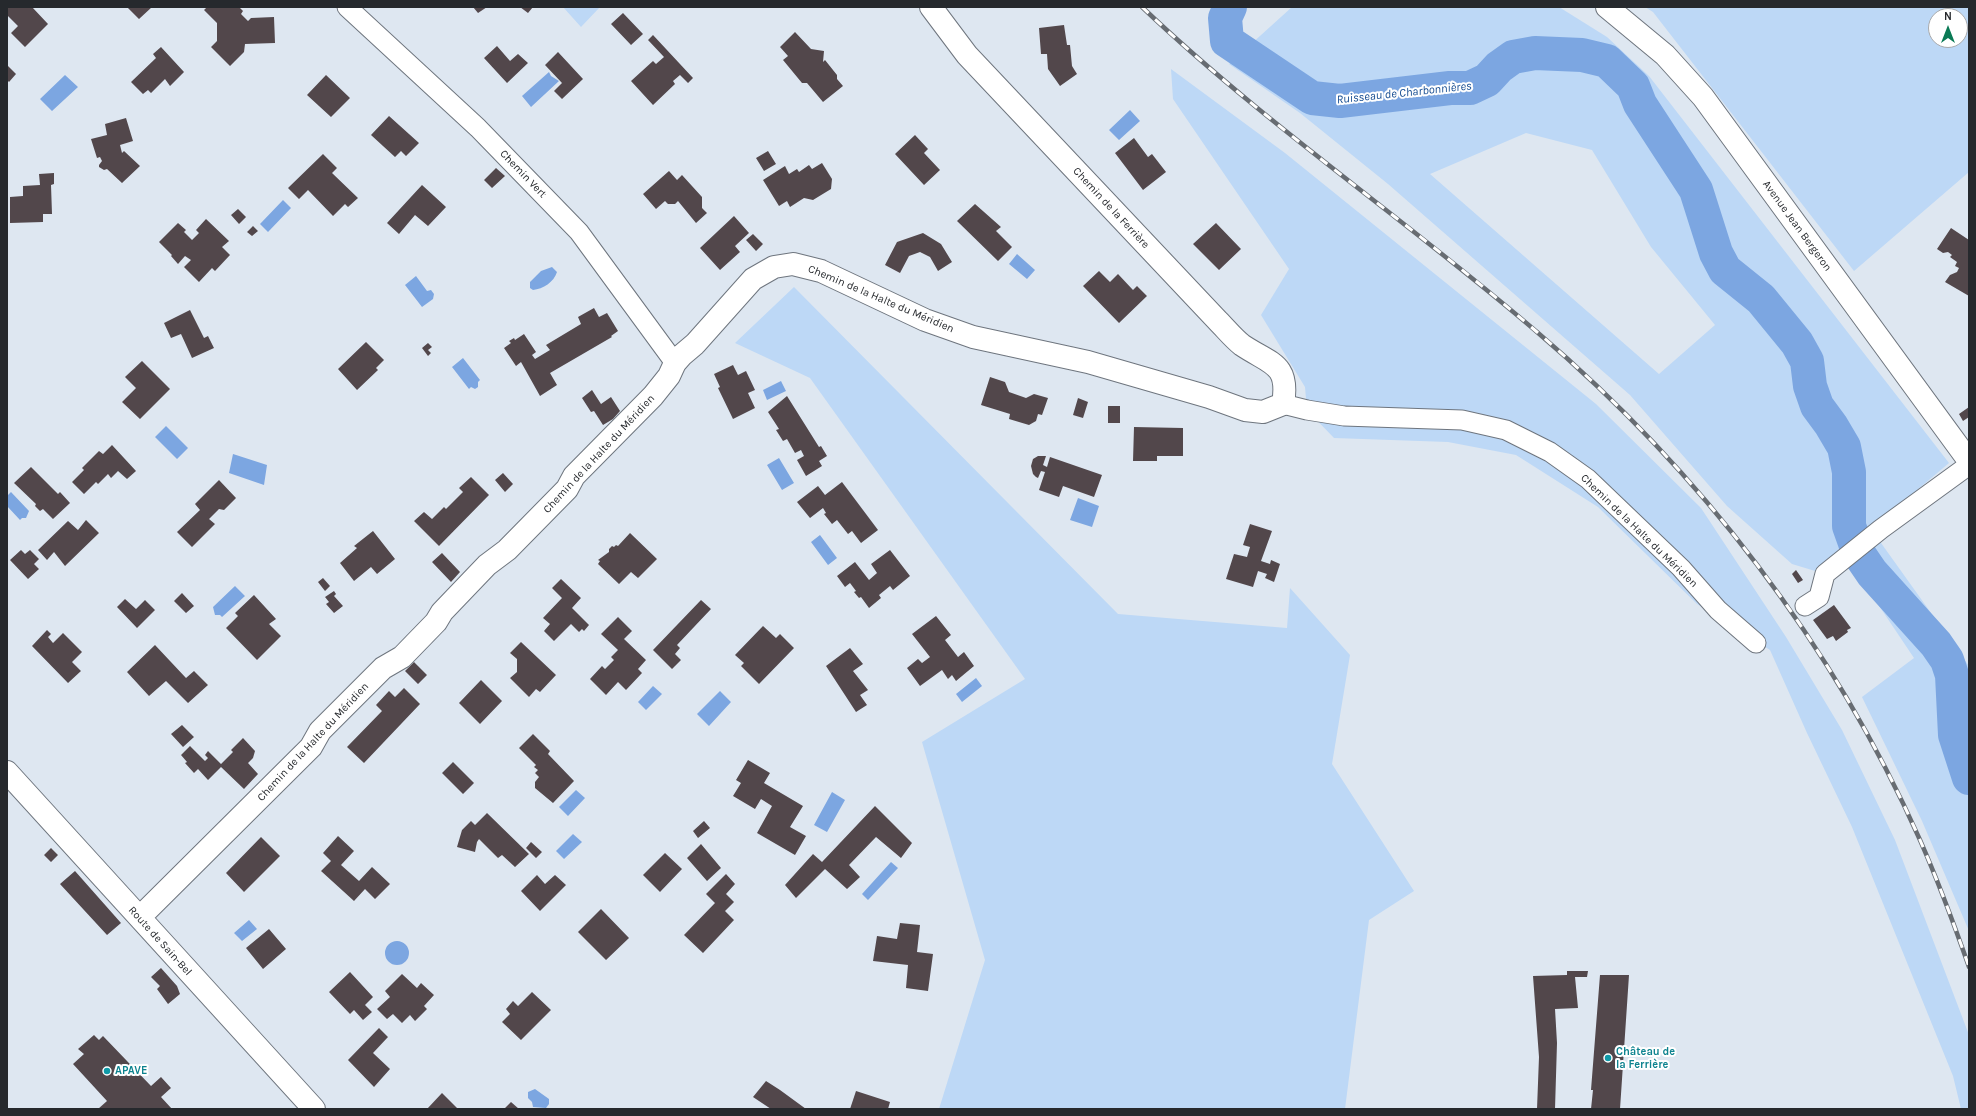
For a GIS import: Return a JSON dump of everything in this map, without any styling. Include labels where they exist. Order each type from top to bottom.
[{"type":"street","name":"Chemin Vert","points":[[347,7],[478,128],[579,232],[675,363]]},
{"type":"street","name":"Chemin de la Ferrière","points":[[931,7],[967,55],[1218,321],[1242,344],[1265,357],[1280,371],[1285,381],[1283,404]]},
{"type":"street","name":"Avenue Jean Bergeron","points":[[1607,7],[1665,55],[1703,97],[1969,461]]},
{"type":"street","name":"Chemin de la Halte du Méridien","points":[[140,917],[308,750],[320,731],[383,668],[402,657],[436,622],[442,612],[487,565],[507,550],[567,489],[574,476],[653,396],[669,376],[675,363],[695,344],[753,279],[774,267],[793,264],[821,272],[925,320],[973,337],[1088,362],[1209,396],[1245,410],[1263,412],[1283,404],[1307,410],[1344,416],[1462,420],[1506,430],[1544,449],[1588,478],[1681,568],[1718,610],[1756,644]]},
{"type":"street","points":[[1805,606],[1819,597],[1825,574],[1881,529],[1969,465]]},
{"type":"street","name":"Route de Sain-Bel","points":[[8,775],[140,917],[314,1109]]},
{"type":"shaded area","points":[[563,7],[600,7],[581,27]]},
{"type":"shaded area","points":[[1292,7],[1559,7],[1607,37],[1649,76],[1949,463],[1871,529],[1969,666],[1969,931],[1922,821],[1862,697],[1914,658],[1849,561],[1825,574],[1792,564],[1727,506],[1630,395],[1388,184],[1300,113],[1229,64]],"holes":[[[1526,133],[1592,150],[1651,247],[1715,325],[1659,374],[1430,174]]]},
{"type":"shaded area","points":[[1645,7],[1969,7],[1969,172],[1854,271],[1653,12]]},
{"type":"shaded area","points":[[1171,69],[1285,153],[1596,404],[1701,508],[1786,637],[1842,730],[1895,840],[1969,1035],[1969,1109],[1961,1109],[1953,1076],[1852,827],[1807,733],[1770,650],[1697,604],[1598,507],[1516,455],[1448,442],[1334,438],[1307,410],[1305,387],[1261,315],[1289,269],[1173,99]]},
{"type":"shaded area","points":[[794,287],[1118,614],[1287,628],[1290,588],[1350,655],[1332,764],[1414,891],[1369,920],[1345,1109],[939,1109],[985,960],[922,742],[1025,679],[810,378],[735,343]]},
{"type":"water","points":[[549,72],[551,76],[559,81],[531,107],[522,96]]},
{"type":"water","points":[[65,75],[78,87],[52,111],[40,99]]},
{"type":"water","points":[[1130,110],[1140,121],[1119,140],[1109,130]]},
{"type":"water","points":[[283,200],[291,208],[268,232],[260,224]]},
{"type":"water","points":[[1017,254],[1035,270],[1027,279],[1009,264]]},
{"type":"water","points":[[552,267],[557,272],[556,276],[551,282],[544,287],[537,289],[533,290],[530,288],[530,282],[541,271]]},
{"type":"water","points":[[416,276],[427,291],[431,290],[434,294],[433,299],[422,307],[405,285]]},
{"type":"water","points":[[463,358],[480,380],[478,382],[478,387],[475,389],[471,387],[469,389],[452,367]]},
{"type":"water","points":[[781,381],[786,391],[767,400],[763,390]]},
{"type":"water","points":[[166,426],[188,448],[177,459],[155,437]]},
{"type":"water","points":[[233,454],[267,465],[264,485],[229,473]]},
{"type":"water","points":[[779,458],[794,483],[782,490],[767,465]]},
{"type":"water","points":[[11,492],[29,511],[26,518],[22,518],[20,520],[7,506],[7,496]]},
{"type":"water","points":[[1078,498],[1099,506],[1092,527],[1070,520]]},
{"type":"water","points":[[820,535],[837,558],[828,565],[811,542]]},
{"type":"water","points":[[235,586],[245,596],[222,617],[220,615],[215,615],[213,607]]},
{"type":"water","points":[[976,678],[982,686],[962,702],[956,694]]},
{"type":"water","points":[[653,686],[662,694],[646,710],[638,702]]},
{"type":"water","points":[[720,691],[731,702],[709,726],[697,714]]},
{"type":"water","points":[[576,790],[585,798],[568,816],[559,807]]},
{"type":"water","points":[[832,792],[845,800],[827,832],[814,825]]},
{"type":"water","points":[[573,834],[582,842],[564,859],[556,851]]},
{"type":"water","points":[[891,862],[898,868],[868,900],[862,894]]},
{"type":"water","points":[[249,920],[257,929],[242,941],[234,933]]},
{"type":"water","points":[[397,941],[405,945],[409,953],[405,961],[397,965],[389,961],[385,953],[389,945]]},
{"type":"water","points":[[535,1089],[549,1099],[549,1104],[546,1108],[533,1107],[532,1102],[528,1098],[528,1092]]},
{"type":"building","points":[[7,7],[32,7],[48,24],[25,47],[11,33],[18,26],[7,15]]},
{"type":"building","points":[[127,7],[152,7],[139,19]]},
{"type":"building","points":[[207,7],[239,7],[243,11],[241,14],[248,21],[251,18],[274,17],[275,43],[245,44],[244,52],[230,66],[211,47],[217,41],[217,23],[204,10]]},
{"type":"building","points":[[473,7],[487,7],[478,13]]},
{"type":"building","points":[[520,7],[533,7],[528,13]]},
{"type":"building","points":[[623,13],[643,34],[631,45],[611,24]]},
{"type":"building","points":[[1064,25],[1067,45],[1070,45],[1072,66],[1077,74],[1060,86],[1048,69],[1047,54],[1041,54],[1039,28]]},
{"type":"building","points":[[795,32],[811,49],[824,51],[823,62],[825,60],[837,75],[837,79],[843,86],[823,102],[807,83],[802,83],[783,60],[788,56],[780,47]]},
{"type":"building","points":[[653,35],[693,78],[688,83],[680,75],[673,81],[675,84],[653,105],[631,81],[653,61],[656,64],[664,57],[648,40]]},
{"type":"building","points":[[497,46],[510,61],[518,54],[528,63],[507,83],[484,58]]},
{"type":"building","points":[[161,47],[184,72],[170,86],[165,79],[151,93],[148,90],[143,94],[131,82],[156,58],[153,54]]},
{"type":"building","points":[[558,52],[583,79],[562,99],[554,91],[562,83],[545,65]]},
{"type":"building","points":[[8,66],[16,74],[9,82],[7,80]]},
{"type":"building","points":[[326,75],[350,98],[331,117],[307,95]]},
{"type":"building","points":[[389,116],[419,143],[406,156],[401,151],[395,157],[371,135]]},
{"type":"building","points":[[126,118],[133,141],[120,145],[122,153],[124,151],[140,166],[122,183],[107,169],[104,170],[99,167],[102,161],[100,157],[97,158],[91,139],[107,135],[105,124]]},
{"type":"building","points":[[915,135],[928,149],[924,153],[940,170],[924,185],[895,154]]},
{"type":"building","points":[[1134,138],[1148,157],[1152,154],[1166,172],[1143,190],[1115,153]]},
{"type":"building","points":[[768,151],[776,164],[764,171],[756,158]]},
{"type":"building","points":[[323,154],[337,168],[332,173],[358,198],[348,207],[345,204],[333,216],[308,190],[299,199],[288,188]]},
{"type":"building","points":[[822,163],[832,179],[831,189],[813,200],[804,198],[790,207],[787,201],[779,206],[763,180],[785,166],[789,174],[797,169],[799,172],[809,165],[812,169]]},
{"type":"building","points":[[496,168],[505,176],[492,188],[484,180]]},
{"type":"building","points":[[669,171],[677,180],[682,175],[702,197],[702,208],[707,213],[696,223],[678,201],[675,204],[668,204],[665,201],[656,209],[643,194]]},
{"type":"building","points":[[54,173],[54,184],[51,185],[52,214],[43,214],[43,222],[10,223],[10,197],[23,196],[23,186],[40,185],[39,174]]},
{"type":"building","points":[[422,185],[446,207],[428,226],[415,215],[399,234],[387,223]]},
{"type":"building","points":[[975,204],[1001,227],[996,231],[1012,247],[998,261],[957,221]]},
{"type":"building","points":[[238,209],[246,217],[239,224],[231,215]]},
{"type":"building","points":[[734,216],[749,233],[735,246],[740,252],[720,270],[700,248]]},
{"type":"building","points":[[206,219],[229,241],[222,247],[230,255],[215,271],[212,268],[199,282],[184,267],[191,260],[185,256],[178,264],[171,256],[172,255],[159,242],[178,223],[186,230],[184,232],[192,240],[199,233],[196,230]]},
{"type":"building","points":[[1216,223],[1241,249],[1219,270],[1193,244]]},
{"type":"building","points":[[253,226],[258,231],[252,236],[247,232]]},
{"type":"building","points":[[1951,228],[1969,240],[1969,296],[1945,282],[1950,275],[1957,272],[1959,268],[1955,266],[1957,262],[1950,257],[1952,255],[1948,252],[1943,253],[1937,249]]},
{"type":"building","points":[[923,233],[941,244],[952,262],[938,271],[930,257],[920,252],[909,256],[900,273],[885,265],[897,242]]},
{"type":"building","points":[[753,234],[763,244],[756,251],[746,240]]},
{"type":"building","points":[[1099,271],[1110,282],[1118,274],[1133,290],[1137,286],[1147,296],[1119,323],[1083,286]]},
{"type":"building","points":[[594,308],[599,317],[607,313],[618,331],[611,336],[612,337],[550,373],[557,385],[540,396],[521,362],[516,366],[504,348],[511,343],[509,341],[514,338],[515,340],[524,334],[536,352],[532,355],[535,359],[550,350],[546,345],[581,324],[578,317]]},
{"type":"building","points":[[190,310],[204,338],[208,336],[214,348],[192,358],[181,334],[171,338],[164,323]]},
{"type":"building","points":[[366,342],[384,360],[376,368],[378,370],[357,390],[338,369]]},
{"type":"building","points":[[428,343],[432,347],[428,350],[431,353],[428,356],[422,348]]},
{"type":"building","points":[[142,361],[170,389],[140,419],[122,402],[136,388],[125,377]]},
{"type":"building","points":[[733,365],[738,375],[746,371],[755,390],[748,393],[755,408],[733,419],[718,388],[720,387],[714,374]]},
{"type":"building","points":[[990,377],[1005,382],[1009,392],[1026,398],[1034,394],[1048,398],[1042,415],[1038,414],[1036,421],[1029,425],[1009,419],[1010,414],[981,405]]},
{"type":"building","points":[[592,390],[601,404],[611,397],[620,411],[613,419],[603,425],[594,411],[591,412],[582,398]]},
{"type":"building","points":[[787,396],[819,447],[821,446],[827,456],[819,461],[822,466],[806,476],[797,460],[804,456],[801,450],[795,453],[787,439],[783,441],[776,430],[779,429],[768,412]]},
{"type":"building","points":[[1078,398],[1088,402],[1083,418],[1073,415]]},
{"type":"building","points":[[1108,406],[1120,406],[1120,423],[1108,423]]},
{"type":"building","points":[[1969,407],[1969,417],[1963,421],[1959,414]]},
{"type":"building","points":[[1134,427],[1183,428],[1183,456],[1157,456],[1157,461],[1133,461]]},
{"type":"building","points":[[112,445],[136,471],[127,479],[118,471],[111,478],[108,474],[98,484],[96,482],[84,494],[72,482],[84,470],[82,468],[99,451],[103,454]]},
{"type":"building","points":[[1038,456],[1046,456],[1043,465],[1047,467],[1050,457],[1102,475],[1094,497],[1063,486],[1059,497],[1039,490],[1045,472],[1041,471],[1038,478],[1033,474],[1031,466],[1033,459]]},
{"type":"building","points":[[31,467],[58,494],[60,492],[70,503],[53,519],[43,509],[40,511],[35,506],[36,504],[14,483]]},
{"type":"building","points":[[503,473],[513,484],[505,492],[495,480]]},
{"type":"building","points":[[471,477],[489,495],[439,546],[414,521],[424,512],[432,519],[444,507],[446,509],[463,492],[459,488]]},
{"type":"building","points":[[219,480],[236,498],[224,510],[219,509],[209,519],[215,524],[192,547],[177,532],[200,510],[195,504]]},
{"type":"building","points":[[842,482],[878,530],[861,543],[852,531],[848,534],[837,520],[832,524],[824,514],[826,513],[823,508],[810,518],[797,502],[818,486],[825,495]]},
{"type":"building","points":[[86,520],[99,533],[65,566],[54,552],[47,560],[38,550],[68,521],[78,530]]},
{"type":"building","points":[[1250,524],[1272,531],[1261,561],[1270,564],[1271,560],[1280,564],[1274,582],[1265,578],[1267,574],[1258,571],[1253,587],[1226,579],[1234,554],[1247,557],[1250,547],[1243,545]]},
{"type":"building","points":[[373,531],[395,559],[377,574],[371,567],[354,581],[340,563],[357,548],[354,546]]},
{"type":"building","points":[[630,533],[657,559],[638,578],[631,572],[619,584],[598,564],[600,561],[598,560],[609,552],[609,549],[612,546],[618,546]]},
{"type":"building","points":[[21,550],[25,554],[30,550],[39,559],[34,564],[39,569],[28,579],[10,560]]},
{"type":"building","points":[[890,550],[910,576],[893,590],[890,586],[879,595],[881,598],[869,608],[861,597],[859,598],[854,592],[856,591],[850,583],[845,587],[837,576],[855,562],[869,580],[877,573],[871,564]]},
{"type":"building","points":[[442,553],[460,572],[451,582],[432,562]]},
{"type":"building","points":[[1796,570],[1803,580],[1798,583],[1792,574]]},
{"type":"building","points":[[323,578],[330,586],[325,591],[318,582]]},
{"type":"building","points":[[561,579],[581,598],[572,608],[589,625],[584,631],[582,629],[579,632],[571,624],[554,641],[544,631],[550,624],[543,618],[562,598],[552,588]]},
{"type":"building","points":[[334,591],[336,594],[334,596],[343,606],[334,613],[326,604],[329,602],[325,597]]},
{"type":"building","points":[[182,593],[194,606],[186,613],[174,601]]},
{"type":"building","points":[[254,595],[276,619],[269,624],[281,636],[257,660],[226,628],[238,616],[235,613]]},
{"type":"building","points":[[125,599],[136,609],[145,600],[155,610],[137,628],[117,607]]},
{"type":"building","points":[[701,600],[711,609],[677,645],[680,648],[675,654],[681,660],[672,669],[653,650]]},
{"type":"building","points":[[1834,605],[1851,628],[1836,641],[1833,636],[1827,639],[1813,620]]},
{"type":"building","points":[[936,616],[951,635],[945,640],[958,657],[964,652],[974,666],[956,681],[952,675],[948,679],[942,670],[920,686],[907,668],[918,659],[922,663],[930,657],[912,634]]},
{"type":"building","points":[[618,617],[632,631],[624,639],[646,660],[638,669],[642,673],[626,690],[618,682],[606,695],[590,679],[602,666],[605,669],[614,660],[611,657],[618,650],[601,634]]},
{"type":"building","points":[[763,626],[776,638],[780,634],[794,648],[759,684],[741,666],[744,663],[735,655]]},
{"type":"building","points":[[47,630],[51,634],[48,637],[53,643],[63,633],[82,652],[72,662],[81,671],[68,683],[32,646]]},
{"type":"building","points":[[521,642],[556,675],[540,692],[536,689],[529,697],[510,678],[517,672],[517,659],[510,653]]},
{"type":"building","points":[[155,645],[186,678],[194,671],[208,685],[188,703],[166,681],[149,696],[127,672]]},
{"type":"building","points":[[850,648],[863,664],[853,671],[868,690],[860,695],[867,705],[856,712],[826,666]]},
{"type":"building","points":[[414,662],[427,675],[418,684],[405,671]]},
{"type":"building","points":[[481,680],[502,701],[480,724],[459,703]]},
{"type":"building","points":[[404,688],[420,704],[364,763],[347,747],[382,711],[376,705],[389,691],[395,697]]},
{"type":"building","points":[[182,725],[194,737],[183,747],[171,734]]},
{"type":"building","points":[[533,734],[550,751],[548,754],[574,781],[553,803],[535,788],[535,782],[539,777],[535,773],[538,770],[534,767],[536,765],[519,748]]},
{"type":"building","points":[[243,738],[255,751],[253,758],[248,763],[258,774],[244,789],[221,767],[208,780],[198,769],[194,773],[185,763],[187,762],[181,755],[190,746],[205,761],[208,758],[205,755],[208,751],[221,764],[233,752],[231,750]]},
{"type":"building","points":[[748,760],[770,773],[764,783],[803,806],[790,827],[806,836],[795,855],[757,833],[772,806],[761,799],[755,809],[733,796],[741,783],[736,780]]},
{"type":"building","points":[[453,762],[474,783],[463,794],[442,773]]},
{"type":"building","points":[[875,806],[912,843],[901,858],[876,837],[849,865],[860,877],[847,889],[825,869],[796,898],[785,885],[813,854],[822,862]]},
{"type":"building","points":[[487,813],[529,854],[515,867],[502,855],[498,858],[479,839],[475,852],[457,847],[462,830],[471,821],[475,825]]},
{"type":"building","points":[[704,821],[710,828],[698,838],[693,831]]},
{"type":"building","points":[[338,836],[354,851],[341,865],[359,881],[372,867],[390,884],[375,899],[365,889],[354,901],[321,871],[331,861],[323,853]]},
{"type":"building","points":[[261,837],[280,856],[244,892],[226,873]]},
{"type":"building","points":[[531,842],[542,852],[536,858],[526,848]]},
{"type":"building","points":[[701,844],[721,868],[707,881],[687,858]]},
{"type":"building","points":[[51,848],[58,855],[51,862],[44,855]]},
{"type":"building","points":[[665,853],[682,869],[660,892],[643,875]]},
{"type":"building","points":[[75,871],[121,923],[107,935],[60,884]]},
{"type":"building","points":[[726,874],[735,884],[726,894],[734,902],[725,911],[734,920],[703,953],[684,935],[715,903],[706,894]]},
{"type":"building","points":[[537,875],[545,884],[555,875],[566,885],[540,911],[521,891]]},
{"type":"building","points":[[601,909],[629,938],[606,960],[578,932]]},
{"type":"building","points":[[900,923],[920,925],[917,952],[933,954],[928,991],[906,988],[908,965],[873,961],[877,936],[897,939]]},
{"type":"building","points":[[269,929],[286,949],[263,969],[246,948]]},
{"type":"building","points":[[161,968],[177,986],[180,994],[168,1004],[157,989],[160,986],[151,977]]},
{"type":"building","points":[[1567,971],[1588,971],[1587,977],[1575,977],[1578,1008],[1555,1009],[1557,1043],[1555,1109],[1537,1109],[1539,1057],[1533,976],[1567,975]]},
{"type":"building","points":[[350,972],[373,997],[365,1005],[372,1012],[363,1020],[354,1010],[350,1014],[329,992]]},
{"type":"building","points":[[402,974],[417,988],[421,983],[434,995],[424,1006],[427,1009],[415,1021],[410,1015],[402,1023],[393,1014],[387,1019],[377,1009],[390,997],[385,991]]},
{"type":"building","name":"Château de la Ferrière","points":[[1600,975],[1629,975],[1620,1109],[1591,1109],[1593,1090],[1591,1090]]},
{"type":"building","points":[[532,992],[551,1010],[521,1040],[502,1022],[510,1014],[506,1009],[513,1001],[518,1006]]},
{"type":"building","points":[[379,1028],[388,1037],[373,1053],[390,1069],[374,1087],[348,1060]]},
{"type":"building","name":"APAVE","points":[[94,1035],[99,1040],[103,1036],[151,1086],[161,1077],[171,1088],[161,1097],[172,1109],[98,1109],[107,1101],[73,1064],[84,1054],[78,1049]]},
{"type":"building","points":[[766,1081],[806,1109],[771,1109],[753,1097]]},
{"type":"building","points":[[856,1091],[890,1102],[888,1109],[850,1109]]},
{"type":"building","points":[[442,1093],[458,1109],[427,1109]]},
{"type":"building","points":[[511,1102],[519,1109],[504,1109]]},
{"type":"waterway","name":"Ruisseau de Charbonnières","points":[[1230,7],[1225,18],[1227,41],[1312,98],[1340,101],[1450,88],[1470,88],[1487,80],[1499,67],[1513,57],[1535,53],[1582,55],[1607,61],[1633,86],[1640,104],[1696,190],[1716,253],[1725,270],[1761,299],[1797,343],[1807,361],[1810,386],[1817,406],[1831,425],[1844,447],[1849,472],[1849,526],[1859,554],[1872,573],[1936,644],[1947,660],[1952,675],[1955,735],[1969,778]]},
{"type":"railway","points":[[1142,7],[1238,92],[1488,291],[1537,332],[1597,386],[1653,442],[1707,502],[1757,565],[1804,630],[1846,697],[1885,768],[1920,840],[1946,903],[1969,967]]},
{"type":"place","name":"Château de la Ferrière","points":[[1608,1058]]},
{"type":"place","name":"APAVE","points":[[107,1071]]}]
